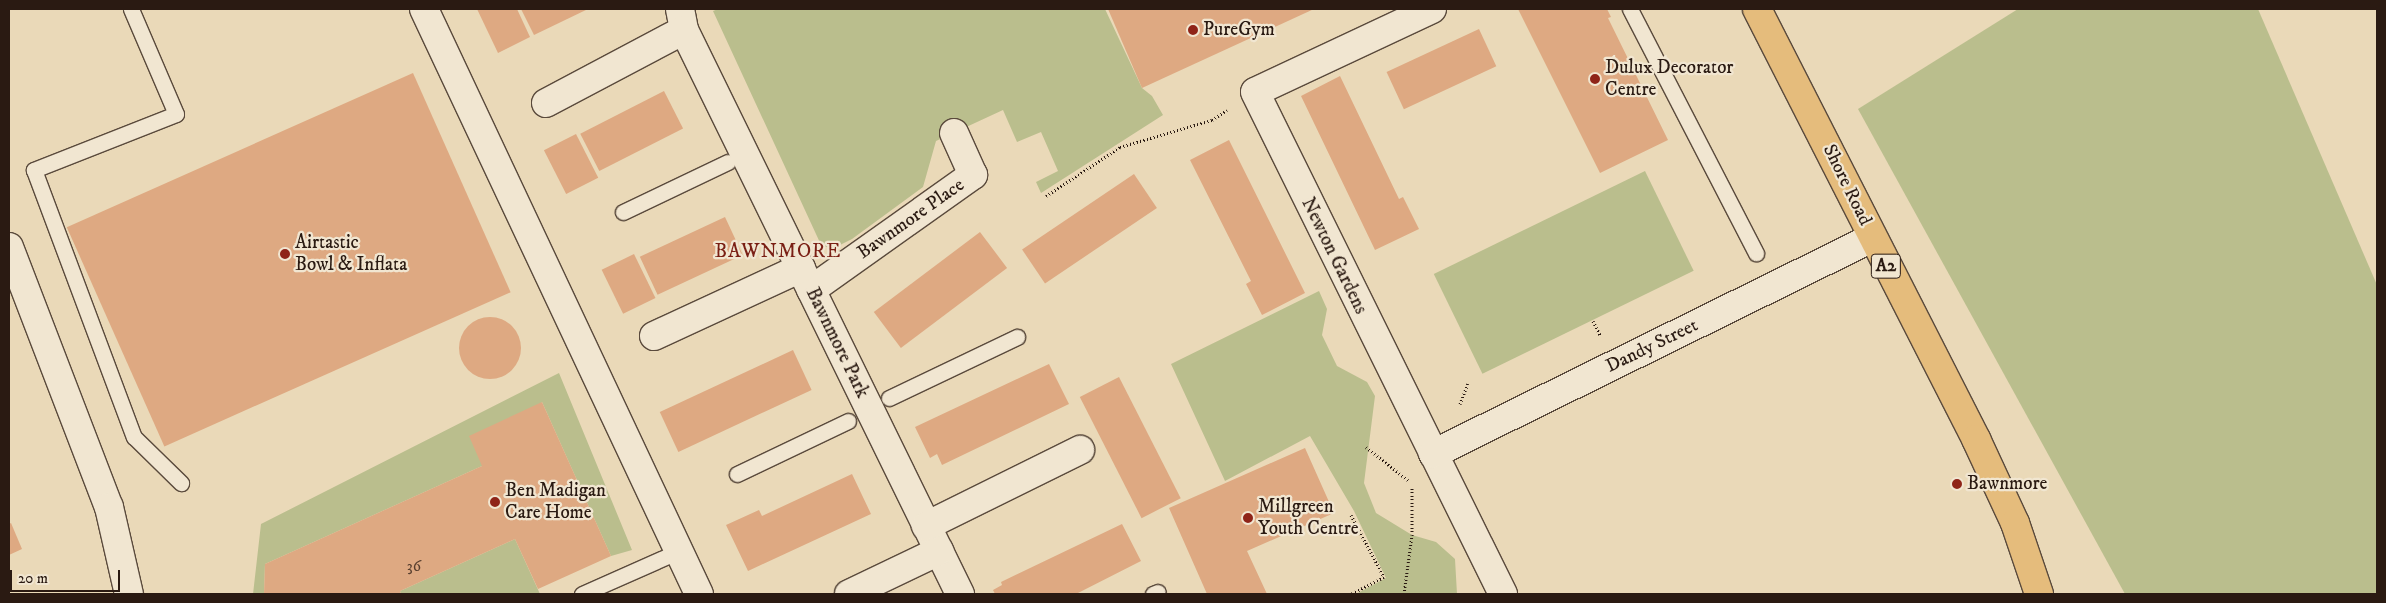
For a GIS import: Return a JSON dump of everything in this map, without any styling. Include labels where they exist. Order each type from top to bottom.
[{"type":"main road","name":"Shore Road","points":[[1758,9],[1872,238],[1976,439],[2015,523],[2039,594]]},
{"type":"main road","name":"Shore Road","points":[[2015,523],[2058,594]]},
{"type":"street","points":[[424,9],[677,552],[699,594]]},
{"type":"street","points":[[1255,92],[1432,9]]},
{"type":"street","points":[[546,103],[682,19]]},
{"type":"street","name":"Bawnmore Park","points":[[682,19],[806,279],[960,594]]},
{"type":"street","name":"Newton Gardens","points":[[1255,92],[1432,454],[1503,594]]},
{"type":"street","name":"Bawnmore Place","points":[[806,279],[973,175],[954,133]]},
{"type":"street","name":"Dandy Street","points":[[1432,454],[1872,238]]},
{"type":"street","points":[[9,247],[110,508],[129,594]]},
{"type":"street","points":[[654,336],[806,279]]},
{"type":"street","points":[[926,526],[1080,450]]},
{"type":"street","points":[[849,594],[939,551]]},
{"type":"lane","points":[[131,9],[176,114],[34,170],[134,437],[181,483]]},
{"type":"lane","points":[[1630,9],[1756,253]]},
{"type":"lane","points":[[623,212],[728,162]]},
{"type":"lane","points":[[890,398],[1017,338]]},
{"type":"lane","points":[[737,474],[848,421]]},
{"type":"lane","points":[[582,594],[677,552]]},
{"type":"path","points":[[1046,196],[1120,147],[1212,120],[1255,92]]},
{"type":"path","points":[[1366,448],[1412,483],[1412,535],[1404,594]]},
{"type":"path","points":[[1351,514],[1384,577],[1351,594]]},
{"type":"green space","points":[[718,9],[1105,9],[1142,88],[1152,96],[1163,115],[1041,193],[1036,182],[1058,171],[1041,132],[1017,142],[1003,110],[936,141],[923,187],[852,239],[838,246],[822,247],[713,11]]},
{"type":"green space","points":[[2018,9],[2258,9],[2377,285],[2377,594],[2125,594],[1858,109]]},
{"type":"green space","points":[[1645,171],[1694,271],[1482,374],[1434,274]]},
{"type":"green space","points":[[1319,291],[1327,309],[1322,335],[1337,366],[1367,382],[1375,396],[1364,483],[1376,513],[1412,535],[1436,542],[1455,559],[1457,594],[1356,594],[1386,578],[1354,511],[1310,436],[1225,481],[1171,364]]},
{"type":"green space","points":[[559,373],[632,550],[611,556],[542,402],[482,466],[265,564],[264,594],[253,594],[261,524]]},
{"type":"green space","points":[[515,539],[540,594],[401,594],[400,591]]},
{"type":"building","points":[[477,9],[517,9],[530,37],[498,53]]},
{"type":"building","points":[[521,9],[588,9],[534,35]]},
{"type":"building","name":"PureGym","points":[[1108,9],[1314,9],[1142,88]]},
{"type":"building","name":"Dulux Decorator Centre","points":[[1518,9],[1607,9],[1611,17],[1608,18],[1668,140],[1600,173]]},
{"type":"building","points":[[1479,29],[1496,66],[1404,109],[1387,72]]},
{"type":"building","name":"Airtastic Bowl & Inflata","points":[[413,73],[511,292],[164,446],[67,227]]},
{"type":"building","points":[[1340,76],[1399,199],[1403,197],[1419,229],[1375,250],[1301,96]]},
{"type":"building","points":[[664,91],[683,128],[599,171],[580,134]]},
{"type":"building","points":[[576,134],[598,178],[566,194],[544,150]]},
{"type":"building","points":[[1229,140],[1305,293],[1262,315],[1246,284],[1251,281],[1190,160]]},
{"type":"building","points":[[1134,174],[1157,208],[1045,283],[1022,249]]},
{"type":"building","points":[[725,217],[743,255],[658,295],[640,257]]},
{"type":"building","points":[[980,232],[1007,268],[901,348],[874,312]]},
{"type":"building","points":[[634,254],[655,298],[623,314],[602,270]]},
{"type":"building","points":[[490,317],[502,320],[512,326],[518,336],[521,348],[518,360],[512,370],[502,376],[490,379],[478,376],[468,370],[462,360],[459,348],[462,336],[468,326],[478,320]]},
{"type":"building","points":[[793,350],[812,390],[678,452],[660,412]]},
{"type":"building","points":[[1049,364],[1069,404],[942,465],[937,454],[930,458],[915,427]]},
{"type":"building","points":[[1119,377],[1181,498],[1142,518],[1080,397]]},
{"type":"building","name":"Ben Madigan Care Home","points":[[542,402],[611,556],[538,589],[515,539],[400,591],[401,594],[264,594],[265,564],[482,466],[469,436]]},
{"type":"building","name":"Millgreen Youth Centre","points":[[1305,448],[1334,513],[1247,551],[1267,594],[1207,594],[1169,508]]},
{"type":"building","points":[[852,474],[871,514],[748,571],[726,525],[759,510],[762,516]]},
{"type":"building","points":[[11,523],[22,549],[9,555],[9,524]]},
{"type":"building","points":[[1122,524],[1141,561],[1076,594],[995,594],[993,590],[1002,585],[1001,582]]},
{"type":"place","name":"PureGym","points":[[1193,30]]},
{"type":"place","name":"Dulux Decorator Centre","points":[[1595,79]]},
{"type":"place","name":"Airtastic Bowl & Inflata","points":[[285,254]]},
{"type":"place","name":"Bawnmore","points":[[1957,484]]},
{"type":"place","name":"Ben Madigan Care Home","points":[[495,502]]},
{"type":"place","name":"Millgreen Youth Centre","points":[[1248,518]]},
{"type":"district","name":"BAWNMORE","points":[[778,251]]}]
